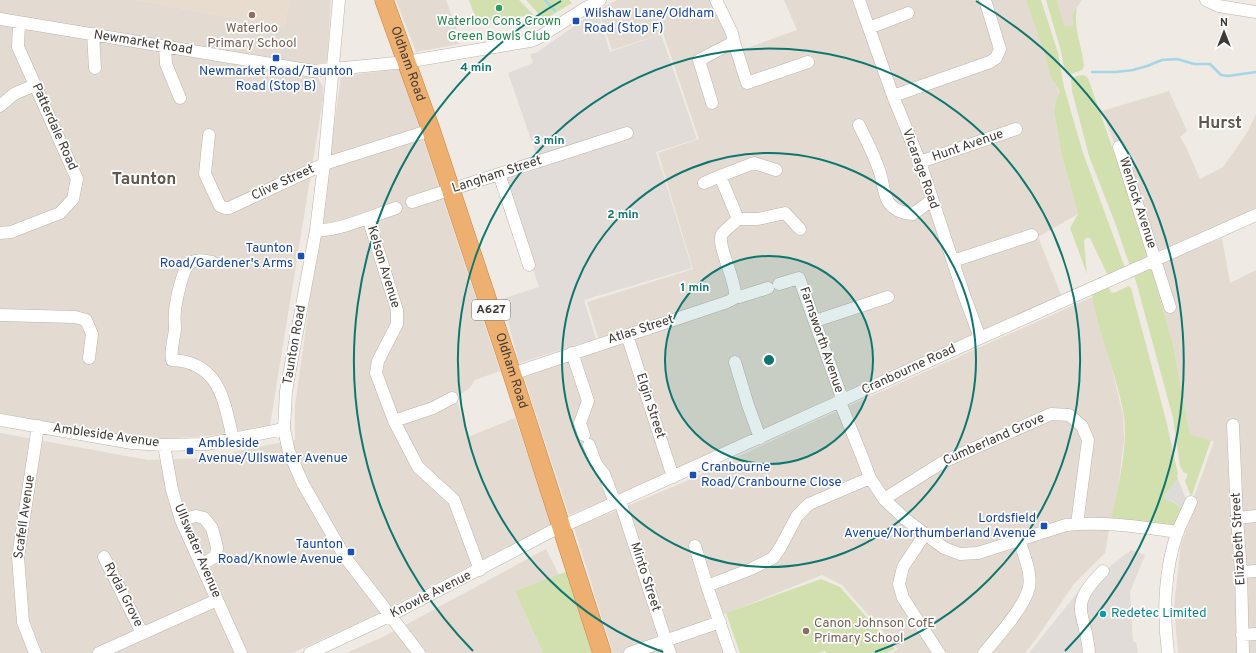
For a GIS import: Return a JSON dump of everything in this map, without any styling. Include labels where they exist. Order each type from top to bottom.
[{"type":"highway","name":"Oldham Road","points":[[384,0],[406,62],[424,132],[451,190],[512,374],[556,530],[602,653]]},
{"type":"street","name":"Taunton Road","points":[[339,0],[324,164],[316,230],[286,391],[284,429],[289,452],[303,484],[345,557],[419,653]]},
{"type":"street","name":"Newmarket Road","points":[[0,19],[313,71],[406,62],[530,42],[600,0]]},
{"type":"street","points":[[716,0],[732,33],[747,83],[808,62]]},
{"type":"street","name":"Vicarage Road","points":[[859,0],[893,96],[920,162],[963,292],[980,338]]},
{"type":"street","points":[[893,96],[990,62],[996,58],[1000,49],[985,0]]},
{"type":"street","points":[[1206,0],[1219,6],[1241,5],[1256,12]]},
{"type":"street","points":[[869,28],[908,13]]},
{"type":"street","name":"Patterdale Road","points":[[0,233],[11,232],[60,213],[74,199],[77,179],[18,47],[19,23]]},
{"type":"street","points":[[93,34],[95,68]]},
{"type":"street","points":[[712,103],[699,60],[734,42]]},
{"type":"street","points":[[165,46],[166,64],[180,98]]},
{"type":"street","points":[[0,106],[14,94],[35,86]]},
{"type":"street","points":[[859,125],[881,175],[887,201],[893,208],[903,213],[913,214],[932,200]]},
{"type":"street","name":"Hunt Avenue","points":[[920,162],[1016,129]]},
{"type":"street","name":"Clive Street","points":[[210,135],[205,174],[220,206],[229,208],[324,164],[424,132]]},
{"type":"street","name":"Langham Street","points":[[412,202],[627,133]]},
{"type":"street","name":"Wenlock Avenue","points":[[1119,147],[1153,260],[1170,307]]},
{"type":"street","points":[[704,183],[754,163],[776,170]]},
{"type":"street","points":[[499,174],[529,265]]},
{"type":"street","points":[[720,176],[738,219]]},
{"type":"street","points":[[316,230],[324,231],[396,208]]},
{"type":"street","points":[[735,295],[734,284],[721,244],[721,235],[738,219],[758,219],[785,213],[800,229]]},
{"type":"street","name":"Cranbourne Road","points":[[556,530],[1153,260],[1256,215]]},
{"type":"street","name":"Kelson Avenue","points":[[368,218],[398,317],[397,324],[381,353],[376,366],[376,373],[394,421],[418,467],[454,500],[480,570]]},
{"type":"street","points":[[954,261],[1032,235]]},
{"type":"street","points":[[212,262],[201,260],[193,261],[184,271],[175,310],[175,330],[171,353],[172,360],[183,360],[202,368],[218,386],[222,393],[233,439]]},
{"type":"street","name":"Farnsworth Avenue","points":[[773,286],[799,278],[815,321],[841,401],[870,478],[884,499],[905,519],[944,548],[960,554],[978,553],[1066,525],[1077,524],[1106,524],[1178,532]]},
{"type":"street","name":"Atlas Street","points":[[512,374],[727,302],[733,299],[735,295],[739,297],[773,286]]},
{"type":"street","points":[[815,321],[888,297]]},
{"type":"street","points":[[0,315],[74,317],[86,320],[92,334],[89,358]]},
{"type":"street","name":"Elgin Street","points":[[627,335],[673,477]]},
{"type":"street","name":"Minto Street","points":[[572,353],[588,401],[580,423],[596,464],[604,474],[618,502],[670,653]]},
{"type":"street","points":[[735,362],[760,438]]},
{"type":"street","points":[[394,421],[433,408],[452,398]]},
{"type":"street","name":"Cumberland Grove","points":[[884,499],[951,459],[1052,414],[1069,415],[1082,426],[1088,440],[1077,524]]},
{"type":"street","name":"Ambleside Avenue","points":[[0,420],[132,443],[164,445],[207,444],[284,429]]},
{"type":"street","name":"Elizabeth Street","points":[[1233,425],[1241,572],[1243,653]]},
{"type":"street","name":"Scafell Avenue","points":[[35,653],[23,622],[18,557],[38,426]]},
{"type":"street","name":"Ullswater Avenue","points":[[164,445],[172,490],[181,520],[241,653]]},
{"type":"street","points":[[707,586],[768,561],[777,554],[797,516],[809,504],[870,478]]},
{"type":"street","points":[[1168,653],[1165,626],[1166,594],[1171,558],[1178,532],[1191,502]]},
{"type":"street","points":[[181,520],[196,516],[204,518],[212,528],[218,547],[216,556],[201,565]]},
{"type":"street","points":[[1237,518],[1256,516]]},
{"type":"street","name":"Knowle Avenue","points":[[310,653],[389,616],[556,530]]},
{"type":"street","points":[[925,534],[903,567],[899,584],[902,598],[939,653]]},
{"type":"street","points":[[984,653],[1022,604],[1029,587],[1028,568],[1019,540]]},
{"type":"street","points":[[695,546],[730,653]]},
{"type":"street","name":"Rydal Grove","points":[[104,557],[142,633]]},
{"type":"street","points":[[1089,653],[1081,617],[1081,601],[1087,588],[1103,571]]},
{"type":"street","points":[[1241,572],[1256,571]]},
{"type":"street","points":[[99,653],[217,600]]},
{"type":"street","points":[[630,653],[720,622]]},
{"type":"street","points":[[1242,635],[1256,634]]},
{"type":"shaded area","points":[[0,0],[136,0],[285,27],[289,0],[331,0],[327,60],[318,78],[323,87],[323,99],[270,425],[209,436],[159,439],[104,433],[0,413]]},
{"type":"shaded area","name":"Waterloo Primary School","points":[[136,0],[289,0],[285,27]]},
{"type":"shaded area","points":[[396,0],[446,0],[456,27],[459,44],[416,52]]},
{"type":"shaded area","points":[[617,0],[712,0],[736,52],[797,30],[784,0],[1026,0],[1045,51],[1051,78],[1060,93],[1056,100],[1054,111],[1062,156],[1078,214],[1038,237],[1062,297],[848,390],[626,492],[569,515],[524,377],[602,350],[587,302],[693,269],[658,153],[699,139],[663,33],[612,50],[598,10]]},
{"type":"shaded area","points":[[1057,0],[1082,0],[1072,14],[1073,26],[1063,26]]},
{"type":"shaded area","points":[[597,10],[610,52],[661,34],[697,139],[656,152],[692,268],[584,300],[596,339],[519,363],[502,299],[539,287],[502,179],[539,169],[535,151],[508,73],[533,63],[530,54],[536,53]]},
{"type":"shaded area","points":[[400,69],[500,371],[475,380],[470,388],[456,397],[468,437],[515,418],[552,524],[371,617],[292,653],[0,653],[0,433],[148,460],[209,458],[295,440],[295,406],[341,76]]},
{"type":"shaded area","points":[[1169,91],[1187,131],[1180,137],[1200,179],[1223,167],[1247,133],[1256,114],[1256,208],[1156,252],[1102,111]]},
{"type":"shaded area","points":[[1222,238],[1230,283],[1256,270],[1256,653],[1178,653],[1174,606],[1181,544],[1198,499],[1194,497],[1214,441],[1190,436],[1173,345],[1151,266]]},
{"type":"shaded area","points":[[1092,297],[1123,415],[1124,440],[1118,490],[1105,553],[1074,584],[1025,653],[891,653],[898,649],[842,585],[822,575],[717,617],[728,653],[613,653],[574,528],[682,483],[793,431]]},
{"type":"shaded area","points":[[1178,479],[1187,502],[1183,509],[1171,500],[1168,502],[1164,498]]},
{"type":"shaded area","points":[[546,549],[559,575],[515,591],[543,653],[346,653],[383,637]]},
{"type":"shaded area","points":[[1131,550],[1145,555],[1130,592],[1133,642],[1136,642],[1138,653],[1029,653],[1085,583],[1106,571]]},
{"type":"green space","name":"Waterloo Cons Crown Green Bowls Club","points":[[469,0],[519,0],[534,15],[477,22]]},
{"type":"green space","points":[[526,0],[569,0],[572,3],[544,20]]},
{"type":"green space","points":[[1026,0],[1041,0],[1058,53],[1064,87],[1083,153],[1125,268],[1108,276],[1090,238],[1086,238],[1084,241],[1087,274],[1070,228],[1078,214],[1062,156],[1054,111],[1056,100],[1060,92],[1051,78],[1044,51]]},
{"type":"green space","points":[[1046,0],[1057,0],[1064,26],[1073,26],[1072,14],[1077,7],[1076,23],[1084,66],[1082,70],[1068,75],[1065,72],[1061,51]]},
{"type":"green space","points":[[1084,75],[1088,78],[1149,257],[1130,266],[1089,156],[1072,91],[1071,79]]},
{"type":"green space","points":[[1151,266],[1173,345],[1190,435],[1211,440],[1192,495],[1190,494],[1185,481],[1188,474],[1183,472],[1180,466],[1173,418],[1134,274]]},
{"type":"green space","points":[[1108,286],[1111,292],[1114,293],[1129,286],[1131,288],[1166,420],[1178,474],[1178,479],[1164,496],[1183,509],[1178,523],[1174,525],[1111,519],[1125,441],[1124,416],[1116,381],[1095,313],[1092,293]]},
{"type":"green space","points":[[568,571],[592,653],[543,653],[515,591]]},
{"type":"green space","name":"Canon Johnson CofE Primary School","points":[[821,579],[840,587],[895,649],[887,653],[826,653],[825,651],[818,653],[740,653],[726,613]]},
{"type":"waterway","points":[[545,0],[555,11]]},
{"type":"waterway","points":[[1092,72],[1133,70],[1162,60],[1177,59],[1194,64],[1210,64],[1221,75],[1228,76],[1256,72]]},
{"type":"place","name":"Waterloo Cons Crown Green Bowls Club","points":[[499,8]]},
{"type":"place","name":"Waterloo Primary School","points":[[252,15]]},
{"type":"place","name":"Wilshaw Lane/Oldham Road (Stop F)","points":[[576,21]]},
{"type":"place","name":"Newmarket Road/Taunton Road (Stop B)","points":[[276,58]]},
{"type":"place","name":"Taunton Road/Gardener's Arms","points":[[301,256]]},
{"type":"place","name":"Ambleside Avenue/Ullswater Avenue","points":[[190,451]]},
{"type":"place","name":"Cranbourne Road/Cranbourne Close","points":[[693,475]]},
{"type":"place","name":"Lordsfield Avenue/Northumberland Avenue","points":[[1044,526]]},
{"type":"place","name":"Taunton Road/Knowle Avenue","points":[[351,552]]},
{"type":"place","name":"Redetec Limited","points":[[1103,614]]},
{"type":"place","name":"Canon Johnson CofE Primary School","points":[[806,631]]},
{"type":"district","name":"Hurst","points":[[1220,124]]},
{"type":"district","name":"Taunton","points":[[144,180]]}]
